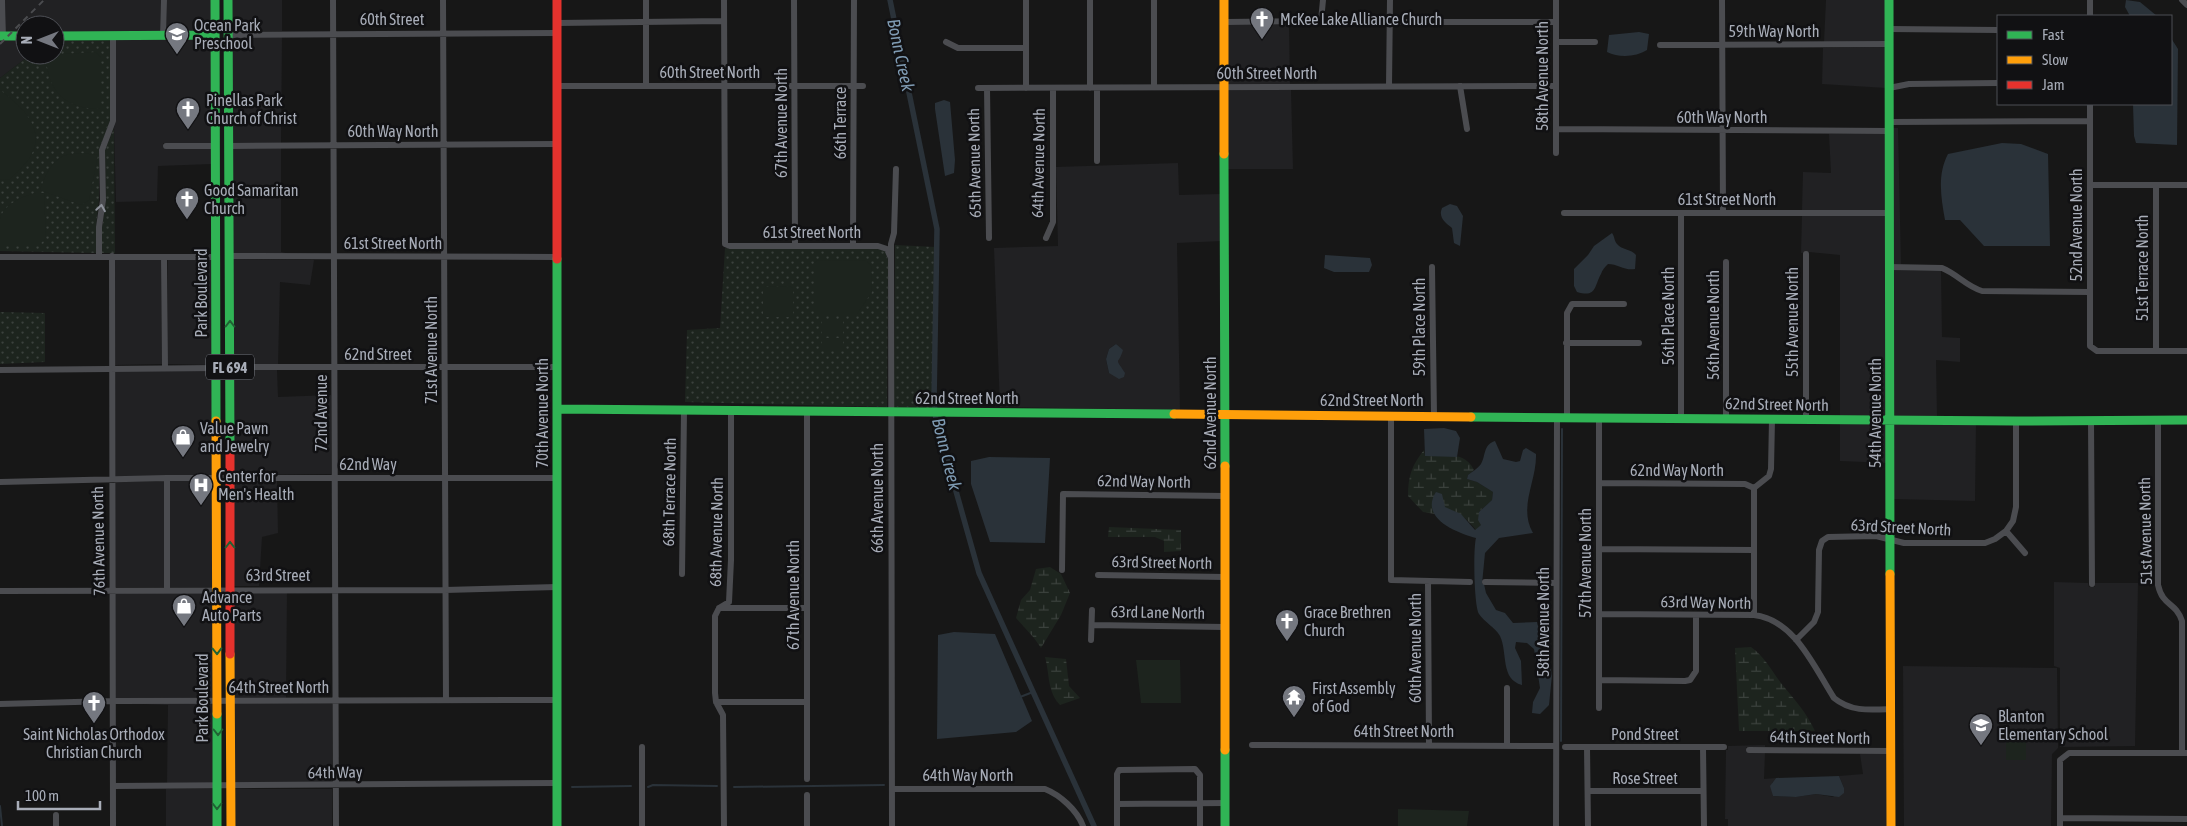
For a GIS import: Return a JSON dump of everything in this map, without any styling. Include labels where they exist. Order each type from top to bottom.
[{"type":"street","points":[[2,0],[1,36],[15,36]]},
{"type":"street","points":[[163,36],[164,0]]},
{"type":"street","points":[[216,0],[221,8],[223,30],[228,34]]},
{"type":"street","name":"Park Boulevard","points":[[216,0],[218,826]]},
{"type":"street","name":"Park Boulevard","points":[[228,0],[231,826]]},
{"type":"street","name":"72nd Avenue","points":[[333,0],[336,826]]},
{"type":"street","name":"71st Avenue North","points":[[443,0],[446,700]]},
{"type":"street","name":"70th Avenue North","points":[[557,0],[557,826]]},
{"type":"street","points":[[646,0],[646,86]]},
{"type":"street","points":[[724,0],[724,86]]},
{"type":"street","name":"67th Avenue North","points":[[794,0],[795,246]]},
{"type":"street","name":"66th Terrace","points":[[853,245],[854,0]]},
{"type":"street","points":[[1026,0],[1026,88]]},
{"type":"street","points":[[1090,0],[1097,161]]},
{"type":"street","points":[[1154,0],[1154,87]]},
{"type":"street","name":"62nd Avenue North","points":[[1224,0],[1225,826]]},
{"type":"street","points":[[1224,22],[1321,21],[1323,0]]},
{"type":"street","points":[[1389,86],[1390,0]]},
{"type":"street","name":"58th Avenue North","points":[[1556,0],[1556,153]]},
{"type":"street","points":[[1722,0],[1723,213]]},
{"type":"street","name":"54th Avenue North","points":[[1889,0],[1891,826]]},
{"type":"street","points":[[2090,0],[2090,15]]},
{"type":"street","points":[[2182,0],[2187,5]]},
{"type":"street","points":[[557,23],[724,21]]},
{"type":"street","points":[[1390,22],[1556,22]]},
{"type":"street","points":[[1889,29],[1997,30]]},
{"type":"street","name":"60th Street","points":[[228,34],[557,33]]},
{"type":"street","points":[[65,36],[215,35],[220,40],[223,61],[229,74]]},
{"type":"street","points":[[99,256],[99,227],[103,200],[102,150],[113,121],[113,36]]},
{"type":"street","points":[[946,42],[958,48],[1026,48]]},
{"type":"street","points":[[1556,42],[1595,42]]},
{"type":"street","name":"59th Way North","points":[[1660,45],[1889,44]]},
{"type":"street","points":[[1889,88],[1909,84],[1997,83]]},
{"type":"street","name":"60th Street North","points":[[557,86],[864,86]]},
{"type":"street","name":"61st Street North","points":[[724,86],[725,244],[730,246],[878,246],[887,249],[892,259]]},
{"type":"street","points":[[1460,86],[1467,129]]},
{"type":"street","name":"60th Street North","points":[[978,88],[1555,86]]},
{"type":"street","name":"65th Avenue North","points":[[987,88],[989,238]]},
{"type":"street","name":"64th Avenue North","points":[[1046,238],[1052,222],[1053,88]]},
{"type":"street","name":"52nd Avenue North","points":[[2090,105],[2090,346],[2097,351],[2156,351]]},
{"type":"street","points":[[216,110],[221,121],[223,138],[229,146]]},
{"type":"street","points":[[1889,126],[2090,121]]},
{"type":"street","name":"60th Way North","points":[[1556,129],[1722,131],[1889,126]]},
{"type":"street","name":"60th Way North","points":[[229,146],[557,144]]},
{"type":"street","points":[[166,146],[216,146],[221,156],[223,174],[229,181]]},
{"type":"street","name":"66th Avenue North","points":[[892,826],[891,412],[892,259],[896,169]]},
{"type":"street","points":[[2090,185],[2187,185]]},
{"type":"street","name":"51st Terrace North","points":[[2156,186],[2156,351]]},
{"type":"street","name":"61st Street North","points":[[1564,213],[1890,213]]},
{"type":"street","name":"56th Place North","points":[[1681,213],[1681,418]]},
{"type":"street","points":[[216,222],[221,231],[223,249],[229,256]]},
{"type":"street","name":"55th Avenue North","points":[[1806,254],[1806,420]]},
{"type":"street","name":"76th Avenue North","points":[[112,256],[113,826]]},
{"type":"street","name":"61st Street North","points":[[229,256],[557,257]]},
{"type":"street","points":[[0,257],[216,257],[222,266],[222,279],[229,297]]},
{"type":"street","points":[[164,257],[165,367]]},
{"type":"street","name":"56th Avenue North","points":[[1726,262],[1726,419]]},
{"type":"street","name":"59th Place North","points":[[1432,267],[1434,416]]},
{"type":"street","points":[[1890,267],[1942,268],[1950,271],[1970,287],[1982,291],[2090,292]]},
{"type":"street","points":[[1567,418],[1567,313],[1572,304],[1624,304]]},
{"type":"street","points":[[216,331],[222,345],[224,359],[230,367]]},
{"type":"street","points":[[1566,343],[1639,343]]},
{"type":"street","points":[[2156,351],[2187,351]]},
{"type":"street","name":"62nd Street","points":[[230,367],[557,367]]},
{"type":"street","points":[[0,370],[216,368],[223,375],[223,390],[230,401]]},
{"type":"street","name":"62nd Street North","points":[[557,409],[1806,420],[2187,420]]},
{"type":"street","name":"68th Terrace North","points":[[682,574],[684,410]]},
{"type":"street","name":"68th Avenue North","points":[[724,826],[723,715],[716,702],[715,616],[719,608],[729,602],[731,560],[731,411]]},
{"type":"street","name":"67th Avenue North","points":[[806,412],[807,779]]},
{"type":"street","name":"60th Avenue North","points":[[1391,417],[1391,580],[1428,582],[1428,745]]},
{"type":"street","name":"58th Avenue North","points":[[1556,826],[1557,418]]},
{"type":"street","name":"57th Avenue North","points":[[1599,418],[1599,708]]},
{"type":"street","points":[[1754,615],[1754,488],[1769,476],[1771,469],[1772,419]]},
{"type":"street","points":[[2091,420],[2092,584]]},
{"type":"street","name":"51st Avenue North","points":[[2158,420],[2158,585],[2160,596],[2179,612],[2182,621],[2185,753]]},
{"type":"street","points":[[2016,421],[2016,507],[2013,521],[2006,531],[2026,553]]},
{"type":"street","points":[[167,478],[167,590]]},
{"type":"street","name":"62nd Way","points":[[0,482],[167,478],[557,478]]},
{"type":"street","name":"62nd Way North","points":[[1599,483],[1745,484],[1754,488]]},
{"type":"street","name":"62nd Way North","points":[[1062,570],[1064,494],[1225,496]]},
{"type":"street","name":"63rd Street North","points":[[1796,640],[1814,622],[1818,612],[1819,550],[1822,541],[1828,537],[1876,536],[1904,544],[1974,544],[1995,539],[2006,531]]},
{"type":"street","points":[[1599,549],[1754,550]]},
{"type":"street","name":"63rd Street North","points":[[1098,575],[1224,577]]},
{"type":"street","points":[[1428,582],[1470,582]]},
{"type":"street","points":[[1486,582],[1556,582]]},
{"type":"street","name":"63rd Street","points":[[0,591],[217,589],[445,590],[557,587]]},
{"type":"street","points":[[719,608],[807,608]]},
{"type":"street","name":"63rd Lane North","points":[[1091,640],[1092,610]]},
{"type":"street","name":"63rd Way North","points":[[1599,614],[1763,616],[1779,623],[1796,640],[1834,698],[1841,704],[1857,710],[1891,709]]},
{"type":"street","points":[[1599,680],[1690,680],[1696,671],[1696,616]]},
{"type":"street","name":"63rd Lane North","points":[[1092,625],[1224,627]]},
{"type":"street","points":[[1507,688],[1507,746]]},
{"type":"street","name":"64th Street North","points":[[0,704],[112,701],[557,700]]},
{"type":"street","points":[[716,702],[807,702]]},
{"type":"street","name":"64th Street North","points":[[1252,745],[1556,746]]},
{"type":"street","points":[[642,747],[642,826]]},
{"type":"street","name":"Pond Street","points":[[1565,747],[1724,747]]},
{"type":"street","points":[[1587,747],[1588,826]]},
{"type":"street","points":[[1703,748],[1704,826]]},
{"type":"street","name":"64th Street North","points":[[1749,750],[1891,751]]},
{"type":"street","points":[[2060,826],[2060,760],[2069,753],[2185,753]]},
{"type":"street","points":[[1116,826],[1117,774],[1119,770],[1195,768],[1200,775],[1200,826]]},
{"type":"street","name":"64th Way","points":[[113,786],[217,787],[557,783]]},
{"type":"street","name":"64th Way North","points":[[892,789],[1045,788],[1054,792],[1063,800],[1079,817],[1083,826]]},
{"type":"street","name":"Rose Street","points":[[1588,791],[1703,792]]},
{"type":"street","points":[[807,795],[807,826]]},
{"type":"street","points":[[1117,804],[1225,803]]},
{"type":"street","points":[[56,815],[56,826]]},
{"type":"street","points":[[2060,818],[2187,819]]},
{"type":"shaded area","points":[[5,0],[161,0],[160,33],[65,33],[65,15],[15,15],[15,33],[6,33]]},
{"type":"shaded area","points":[[167,0],[212,0],[212,32],[166,33]]},
{"type":"shaded area","points":[[232,0],[282,0],[282,31],[232,32]]},
{"type":"shaded area","points":[[1826,0],[1886,0],[1886,42],[1824,42]]},
{"type":"shaded area","points":[[2126,0],[2140,2],[2156,15],[2129,15],[2125,7]]},
{"type":"shaded area","points":[[1228,25],[1289,25],[1290,84],[1227,84]]},
{"type":"shaded area","points":[[1639,32],[1649,34],[1647,50],[1627,56],[1607,52],[1609,35]]},
{"type":"shaded area","points":[[232,37],[282,37],[281,143],[232,143]]},
{"type":"shaded area","points":[[212,38],[212,143],[163,143],[163,148],[212,149],[212,164],[158,166],[157,201],[116,202],[114,128],[116,121],[116,39]]},
{"type":"shaded area","points":[[0,39],[15,39],[15,65],[17,65],[0,78]]},
{"type":"shaded area","points":[[2172,40],[2178,49],[2177,145],[2136,143],[2133,105],[2172,105]]},
{"type":"shaded area","points":[[1886,47],[1886,88],[1822,84],[1823,48]]},
{"type":"shaded area","points":[[1227,90],[1291,90],[1293,169],[1228,169]]},
{"type":"shaded area","points":[[944,100],[950,102],[955,160],[954,173],[945,176],[935,109],[935,103]]},
{"type":"shaded area","points":[[1892,128],[1898,128],[1901,264],[1893,264]]},
{"type":"shaded area","points":[[1829,134],[1886,134],[1886,210],[1802,210],[1803,172],[1831,173]]},
{"type":"shaded area","points":[[2002,143],[2021,144],[2048,154],[2050,246],[1984,246],[1960,220],[1945,220],[1941,195],[1941,178],[1948,154]]},
{"type":"shaded area","points":[[232,148],[281,148],[281,252],[291,254],[232,253]]},
{"type":"shaded area","points":[[1178,163],[1179,195],[1220,194],[1222,241],[1177,243],[1180,410],[1000,407],[994,248],[1058,246],[1056,167]],"holes":[[[1116,344],[1121,354],[1118,358],[1118,363],[1121,367],[1109,373],[1106,359],[1109,349]]]},
{"type":"shaded area","points":[[1450,204],[1457,206],[1463,216],[1460,246],[1454,243],[1452,228],[1445,222],[1441,214],[1442,208]]},
{"type":"shaded area","points":[[1802,216],[1886,216],[1887,417],[1840,417],[1840,255],[1801,253]]},
{"type":"shaded area","points":[[1612,233],[1619,246],[1636,255],[1635,269],[1608,264],[1602,271],[1592,292],[1577,292],[1574,286],[1574,269],[1594,246]]},
{"type":"shaded area","points":[[1325,255],[1370,258],[1372,265],[1369,272],[1334,272],[1324,268]]},
{"type":"shaded area","points":[[115,259],[161,259],[162,364],[115,365]]},
{"type":"shaded area","points":[[168,259],[212,259],[212,365],[168,364]]},
{"type":"shaded area","points":[[232,259],[314,260],[310,285],[280,282],[278,365],[233,364]]},
{"type":"shaded area","points":[[1893,270],[1941,271],[1942,337],[1960,338],[1960,362],[1936,360],[1937,417],[1893,417]]},
{"type":"shaded area","points":[[1116,344],[1123,350],[1118,362],[1125,373],[1124,377],[1119,379],[1109,373],[1106,359],[1109,349]]},
{"type":"shaded area","points":[[115,370],[212,370],[212,475],[114,477]]},
{"type":"shaded area","points":[[233,370],[277,370],[278,397],[331,395],[331,474],[233,475]]},
{"type":"shaded area","points":[[1840,423],[1887,423],[1887,463],[1840,461]]},
{"type":"shaded area","points":[[1893,423],[1976,423],[1975,501],[1893,499]]},
{"type":"shaded area","points":[[1444,428],[1456,431],[1460,438],[1457,457],[1425,456],[1424,429]]},
{"type":"shaded area","points":[[1495,441],[1503,459],[1520,461],[1523,450],[1526,448],[1536,454],[1536,464],[1527,513],[1533,533],[1499,538],[1485,553],[1482,584],[1484,584],[1486,593],[1496,610],[1505,613],[1513,623],[1537,622],[1545,642],[1552,675],[1549,705],[1540,714],[1532,713],[1533,702],[1540,688],[1534,649],[1527,643],[1516,642],[1515,648],[1521,661],[1522,685],[1515,682],[1507,671],[1500,636],[1484,620],[1477,609],[1474,577],[1476,538],[1442,523],[1432,509],[1432,501],[1436,492],[1442,494],[1445,507],[1461,514],[1475,530],[1481,525],[1478,520],[1479,512],[1492,500],[1493,492],[1477,482],[1467,479],[1468,475],[1483,461],[1488,445]]},
{"type":"shaded area","points":[[989,457],[1050,458],[1045,543],[990,542],[971,484],[971,461]]},
{"type":"shaded area","points":[[164,481],[164,587],[115,587],[114,482]]},
{"type":"shaded area","points":[[170,481],[212,481],[212,587],[170,587]]},
{"type":"shaded area","points":[[233,481],[277,481],[278,533],[262,537],[259,586],[233,586]]},
{"type":"shaded area","points":[[2054,582],[2088,583],[2089,587],[2095,587],[2095,583],[2138,583],[2135,746],[2060,747],[2060,668],[2054,666]]},
{"type":"shaded area","points":[[212,592],[213,698],[115,698],[115,593]]},
{"type":"shaded area","points":[[233,592],[287,592],[286,698],[234,698]]},
{"type":"shaded area","points":[[954,632],[995,634],[1032,721],[1016,732],[937,739],[938,635]]},
{"type":"shaded area","name":"Blanton Elementary School","points":[[1903,666],[2057,668],[2058,748],[2052,754],[2051,826],[1904,826]]},
{"type":"shaded area","points":[[143,704],[213,704],[213,784],[167,784],[168,705]]},
{"type":"shaded area","points":[[234,704],[332,704],[332,783],[235,784]]},
{"type":"shaded area","points":[[1765,745],[1765,747],[1746,747],[1746,752],[1765,753],[1764,779],[1776,778],[1772,783],[1773,796],[1796,797],[1816,794],[1833,797],[1844,788],[1839,776],[1863,774],[1860,754],[1888,754],[1888,826],[1728,826],[1728,819],[1725,819],[1726,750],[1728,750],[1728,746]]},
{"type":"shaded area","points":[[1839,776],[1844,793],[1839,797],[1816,794],[1796,797],[1773,796],[1770,786],[1776,778]]},
{"type":"shaded area","points":[[166,789],[213,789],[213,826],[166,826]]},
{"type":"shaded area","points":[[235,789],[332,789],[332,826],[235,826]]},
{"type":"green space","points":[[65,39],[110,39],[110,121],[99,150],[96,253],[0,251],[0,78],[17,65],[65,65]]},
{"type":"green space","points":[[96,52],[101,58],[101,109],[77,106],[60,96],[54,88],[47,65],[65,65],[65,54]]},
{"type":"green space","points":[[0,90],[23,110],[34,127],[36,137],[35,147],[30,157],[9,180],[0,179]]},
{"type":"green space","points":[[114,128],[115,253],[102,253],[102,227],[106,200],[105,150]]},
{"type":"green space","points":[[80,153],[98,155],[89,200],[81,205],[40,190],[55,162],[63,156]]},
{"type":"green space","points":[[44,193],[46,238],[40,244],[0,244],[0,219],[5,209],[25,196]]},
{"type":"green space","points":[[895,245],[936,247],[933,408],[894,407]]},
{"type":"green space","points":[[725,248],[878,249],[885,251],[888,260],[887,407],[685,402],[687,330],[720,328]]},
{"type":"green space","points":[[818,260],[867,261],[871,266],[872,292],[857,314],[814,314],[814,263]]},
{"type":"green space","points":[[791,286],[793,289],[793,315],[791,317],[765,317],[763,315],[763,289],[765,287]]},
{"type":"green space","points":[[0,312],[45,313],[45,362],[0,364]]},
{"type":"green space","points":[[822,321],[843,321],[843,334],[822,334]]},
{"type":"green space","points":[[822,338],[843,338],[843,350],[822,350]]},
{"type":"green space","points":[[1424,450],[1425,456],[1453,456],[1465,460],[1474,470],[1468,475],[1467,479],[1477,482],[1493,492],[1492,500],[1479,512],[1481,525],[1476,530],[1462,516],[1451,510],[1432,507],[1435,514],[1423,512],[1408,496],[1412,471]]},
{"type":"green space","points":[[1109,527],[1181,530],[1181,551],[1164,552],[1164,541],[1155,537],[1108,537]]},
{"type":"green space","points":[[1050,567],[1061,574],[1070,593],[1061,615],[1041,648],[1016,618],[1021,600],[1030,590],[1036,569]]},
{"type":"green space","points":[[1751,647],[1764,659],[1800,706],[1815,731],[1739,731],[1735,648]]},
{"type":"green space","points":[[1045,657],[1066,659],[1069,686],[1080,698],[1060,705],[1051,688]]},
{"type":"green space","points":[[1136,660],[1180,660],[1181,703],[1141,703]]},
{"type":"green space","points":[[2006,735],[2026,735],[2026,760],[2006,760]]},
{"type":"green space","points":[[1398,809],[1469,811],[1467,826],[1398,826]]},
{"type":"waterway","name":"Bonn Creek","points":[[890,0],[937,229],[934,401],[936,420],[979,573],[1094,826]]},
{"type":"waterway","points":[[1561,741],[1562,429]]},
{"type":"waterway","points":[[1020,697],[1033,692]]},
{"type":"waterway","points":[[648,787],[653,785],[717,786]]},
{"type":"waterway","points":[[734,787],[884,785]]},
{"type":"waterway","points":[[572,787],[631,786]]},
{"type":"waterway","points":[[0,806],[2,826]]},
{"type":"railway","points":[[0,44],[44,0]]},
{"type":"traffic: fast","points":[[215,0],[216,421]]},
{"type":"traffic: fast","points":[[228,0],[230,448]]},
{"type":"traffic: fast","points":[[1889,0],[1890,574]]},
{"type":"traffic: fast","points":[[65,36],[215,35]]},
{"type":"traffic: fast","points":[[0,36],[15,36]]},
{"type":"traffic: fast","points":[[1224,154],[1225,466]]},
{"type":"traffic: fast","points":[[557,259],[557,826]]},
{"type":"traffic: fast","points":[[557,409],[1174,414]]},
{"type":"traffic: fast","points":[[1471,417],[2016,421],[2187,420]]},
{"type":"traffic: fast","points":[[217,714],[217,826]]},
{"type":"traffic: fast","points":[[1225,750],[1225,826]]},
{"type":"traffic: slow","points":[[1224,0],[1224,154]]},
{"type":"traffic: slow","points":[[1174,414],[1471,417]]},
{"type":"traffic: slow","points":[[216,421],[217,714]]},
{"type":"traffic: slow","points":[[1225,466],[1225,750]]},
{"type":"traffic: slow","points":[[1890,574],[1891,826]]},
{"type":"traffic: slow","points":[[230,654],[231,826]]},
{"type":"traffic: jam","points":[[557,0],[557,259]]},
{"type":"traffic: jam","points":[[230,448],[230,654]]},
{"type":"place","name":"McKee Lake Alliance Church","points":[[1262,40]]},
{"type":"place","name":"Ocean Park Preschool","points":[[177,55]]},
{"type":"place","name":"Pinellas Park Church of Christ","points":[[188,130]]},
{"type":"place","name":"Good Samaritan Church","points":[[187,220]]},
{"type":"place","name":"Value Pawn and Jewelry","points":[[183,458]]},
{"type":"place","name":"Center for Men's Health","points":[[201,506]]},
{"type":"place","name":"Advance Auto Parts","points":[[184,627]]},
{"type":"place","name":"Grace Brethren Church","points":[[1287,642]]},
{"type":"place","name":"First Assembly of God","points":[[1294,718]]},
{"type":"place","name":"Saint Nicholas Orthodox Christian Church","points":[[94,724]]},
{"type":"place","name":"Blanton Elementary School","points":[[1981,746]]}]
